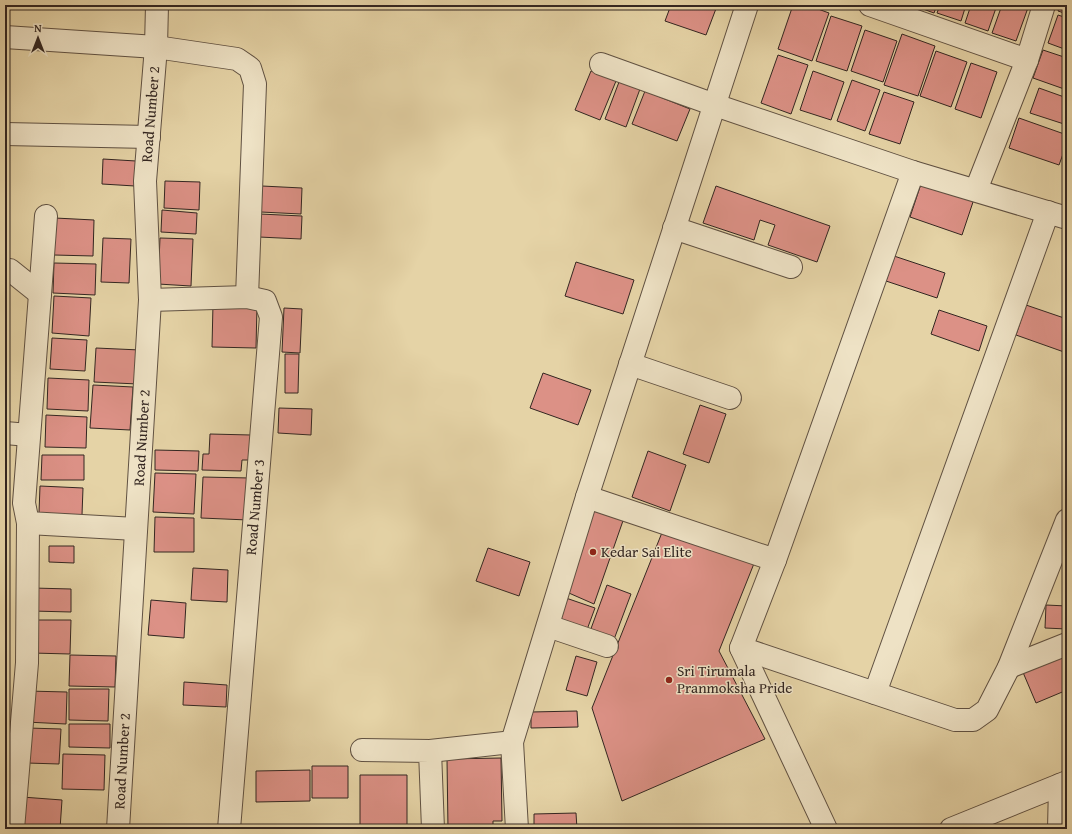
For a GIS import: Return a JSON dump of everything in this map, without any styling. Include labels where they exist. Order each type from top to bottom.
[{"type":"street","name":"Road Number 2","points":[[118,829],[150,300],[146,181],[156,47],[157,5]]},
{"type":"street","points":[[517,829],[512,742],[586,497],[747,5]]},
{"type":"street","points":[[870,5],[1027,60]]},
{"type":"street","points":[[976,190],[1027,60],[1044,5]]},
{"type":"street","points":[[5,37],[156,47],[237,59],[250,68],[255,84],[247,297]]},
{"type":"street","points":[[601,64],[714,105],[913,172],[1057,215],[875,693]]},
{"type":"street","points":[[5,134],[149,137]]},
{"type":"street","points":[[826,829],[741,648],[776,560],[913,172]]},
{"type":"street","points":[[13,829],[27,663],[28,523],[24,503],[46,216]]},
{"type":"street","points":[[674,228],[791,267]]},
{"type":"street","points":[[5,270],[10,270],[40,294]]},
{"type":"street","name":"Road Number 3","points":[[150,300],[247,297],[265,301],[271,317],[229,829]]},
{"type":"street","points":[[630,364],[730,398]]},
{"type":"street","points":[[5,433],[29,435]]},
{"type":"street","points":[[586,497],[776,560]]},
{"type":"street","points":[[741,648],[955,720],[973,720],[987,710],[1009,667],[1067,520]]},
{"type":"street","points":[[28,523],[136,529]]},
{"type":"street","points":[[548,626],[606,646]]},
{"type":"street","points":[[1009,667],[1067,644]]},
{"type":"street","points":[[362,750],[430,751],[512,742]]},
{"type":"street","points":[[430,751],[433,829]]},
{"type":"street","points":[[951,829],[1064,784],[1062,828]]},
{"type":"building","points":[[671,5],[717,6],[706,35],[665,21]]},
{"type":"building","points":[[793,5],[807,5],[829,13],[812,61],[778,49]]},
{"type":"building","points":[[912,5],[937,5],[934,13]]},
{"type":"building","points":[[940,5],[966,5],[961,21],[937,13]]},
{"type":"building","points":[[971,5],[997,5],[988,31],[965,23]]},
{"type":"building","points":[[1002,5],[1029,5],[1016,41],[992,33]]},
{"type":"building","points":[[1060,5],[1067,5],[1067,14],[1058,11]]},
{"type":"building","points":[[1058,15],[1067,18],[1067,50],[1048,43]]},
{"type":"building","points":[[831,16],[862,26],[847,71],[816,61]]},
{"type":"building","points":[[865,30],[897,41],[883,82],[851,71]]},
{"type":"building","points":[[902,34],[935,46],[918,96],[884,85]]},
{"type":"building","points":[[1043,50],[1067,58],[1067,90],[1033,78]]},
{"type":"building","points":[[936,51],[967,62],[951,107],[920,96]]},
{"type":"building","points":[[778,55],[808,65],[791,114],[761,103]]},
{"type":"building","points":[[971,63],[997,72],[981,118],[955,109]]},
{"type":"building","points":[[591,71],[616,81],[600,120],[575,110]]},
{"type":"building","points":[[813,71],[844,82],[831,120],[800,110]]},
{"type":"building","points":[[852,80],[880,90],[865,131],[837,121]]},
{"type":"building","points":[[619,82],[640,89],[626,127],[605,119]]},
{"type":"building","points":[[1039,88],[1067,98],[1067,125],[1030,113]]},
{"type":"building","points":[[645,91],[690,109],[677,141],[632,124]]},
{"type":"building","points":[[884,92],[914,102],[900,144],[869,134]]},
{"type":"building","points":[[1019,118],[1067,135],[1067,143],[1059,165],[1009,148]]},
{"type":"building","points":[[103,159],[136,161],[135,186],[102,184]]},
{"type":"building","points":[[165,181],[200,182],[199,210],[164,208]]},
{"type":"building","points":[[922,181],[974,199],[962,235],[910,217]]},
{"type":"building","points":[[262,186],[302,188],[301,214],[261,212]]},
{"type":"building","points":[[716,186],[830,226],[817,262],[768,245],[775,225],[760,220],[754,240],[703,223]]},
{"type":"building","points":[[162,210],[197,213],[196,234],[161,232]]},
{"type":"building","points":[[260,214],[302,216],[301,239],[259,237]]},
{"type":"building","points":[[55,218],[94,220],[93,256],[54,255]]},
{"type":"building","points":[[103,238],[131,239],[129,283],[101,282]]},
{"type":"building","points":[[160,238],[193,239],[191,286],[158,284]]},
{"type":"building","points":[[894,256],[945,273],[937,298],[886,281]]},
{"type":"building","points":[[576,262],[634,280],[623,314],[565,296]]},
{"type":"building","points":[[54,263],[96,264],[95,295],[53,293]]},
{"type":"building","points":[[54,296],[91,298],[89,336],[52,333]]},
{"type":"building","points":[[213,304],[257,305],[256,348],[212,347]]},
{"type":"building","points":[[1026,305],[1067,319],[1067,344],[1064,352],[1016,335]]},
{"type":"building","points":[[284,308],[302,309],[300,353],[282,352]]},
{"type":"building","points":[[939,310],[987,326],[979,351],[931,334]]},
{"type":"building","points":[[52,338],[87,340],[85,371],[50,369]]},
{"type":"building","points":[[96,348],[140,350],[138,384],[94,382]]},
{"type":"building","points":[[285,354],[299,354],[298,393],[285,393]]},
{"type":"building","points":[[543,373],[591,390],[578,425],[530,408]]},
{"type":"building","points":[[48,378],[89,380],[88,411],[47,409]]},
{"type":"building","points":[[93,385],[133,387],[130,430],[90,428]]},
{"type":"building","points":[[700,405],[726,414],[709,463],[683,454]]},
{"type":"building","points":[[279,408],[312,409],[311,435],[278,433]]},
{"type":"building","points":[[46,415],[87,417],[86,448],[45,447]]},
{"type":"building","points":[[210,434],[251,435],[250,460],[242,460],[241,471],[202,470],[203,454],[209,454]]},
{"type":"building","points":[[155,450],[199,451],[198,471],[155,470]]},
{"type":"building","points":[[648,451],[686,465],[670,511],[632,497]]},
{"type":"building","points":[[42,455],[84,455],[84,480],[41,480]]},
{"type":"building","points":[[155,473],[196,474],[194,514],[153,512]]},
{"type":"building","points":[[203,477],[250,478],[248,520],[201,518]]},
{"type":"building","points":[[40,486],[83,488],[82,515],[39,513]]},
{"type":"building","name":"Kedar Sai Elite","points":[[588,503],[625,515],[594,604],[562,590]]},
{"type":"building","points":[[155,517],[194,518],[194,552],[154,552]]},
{"type":"building","name":"Sri Tirumala Pranmoksha Pride","points":[[665,525],[755,561],[719,651],[765,739],[622,801],[592,708]]},
{"type":"building","points":[[49,546],[74,546],[74,563],[49,562]]},
{"type":"building","points":[[488,548],[530,562],[519,596],[476,581]]},
{"type":"building","points":[[193,568],[228,570],[227,602],[191,600]]},
{"type":"building","points":[[607,585],[631,594],[613,642],[589,634]]},
{"type":"building","points":[[33,588],[71,589],[71,612],[32,611]]},
{"type":"building","points":[[563,597],[595,608],[585,635],[554,624]]},
{"type":"building","points":[[151,600],[186,603],[184,638],[148,635]]},
{"type":"building","points":[[1046,605],[1067,606],[1067,629],[1045,628]]},
{"type":"building","points":[[32,620],[71,620],[70,654],[32,653]]},
{"type":"building","points":[[1061,654],[1067,668],[1067,690],[1036,703],[1022,670]]},
{"type":"building","points":[[70,655],[116,656],[115,687],[69,686]]},
{"type":"building","points":[[576,656],[597,662],[587,696],[566,690]]},
{"type":"building","points":[[184,682],[227,685],[226,707],[183,705]]},
{"type":"building","points":[[5,683],[9,683],[8,718],[5,718]]},
{"type":"building","points":[[69,689],[109,689],[108,721],[69,720]]},
{"type":"building","points":[[27,691],[67,692],[66,724],[26,722]]},
{"type":"building","points":[[577,711],[578,727],[531,728],[531,712]]},
{"type":"building","points":[[69,724],[110,724],[110,748],[69,747]]},
{"type":"building","points":[[28,728],[61,729],[59,764],[27,763]]},
{"type":"building","points":[[63,754],[105,755],[104,790],[62,789]]},
{"type":"building","points":[[501,758],[502,821],[493,821],[493,829],[448,829],[447,759]]},
{"type":"building","points":[[312,766],[348,766],[348,798],[312,798]]},
{"type":"building","points":[[310,770],[310,801],[256,802],[256,771]]},
{"type":"building","points":[[360,775],[407,775],[407,829],[360,829]]},
{"type":"building","points":[[22,797],[62,800],[60,829],[20,829]]},
{"type":"building","points":[[576,813],[577,829],[534,829],[534,814]]},
{"type":"building","points":[[71,826],[104,828],[104,829],[71,829]]},
{"type":"place","name":"Kedar Sai Elite","points":[[593,552]]},
{"type":"place","name":"Sri Tirumala Pranmoksha Pride","points":[[669,680]]}]
